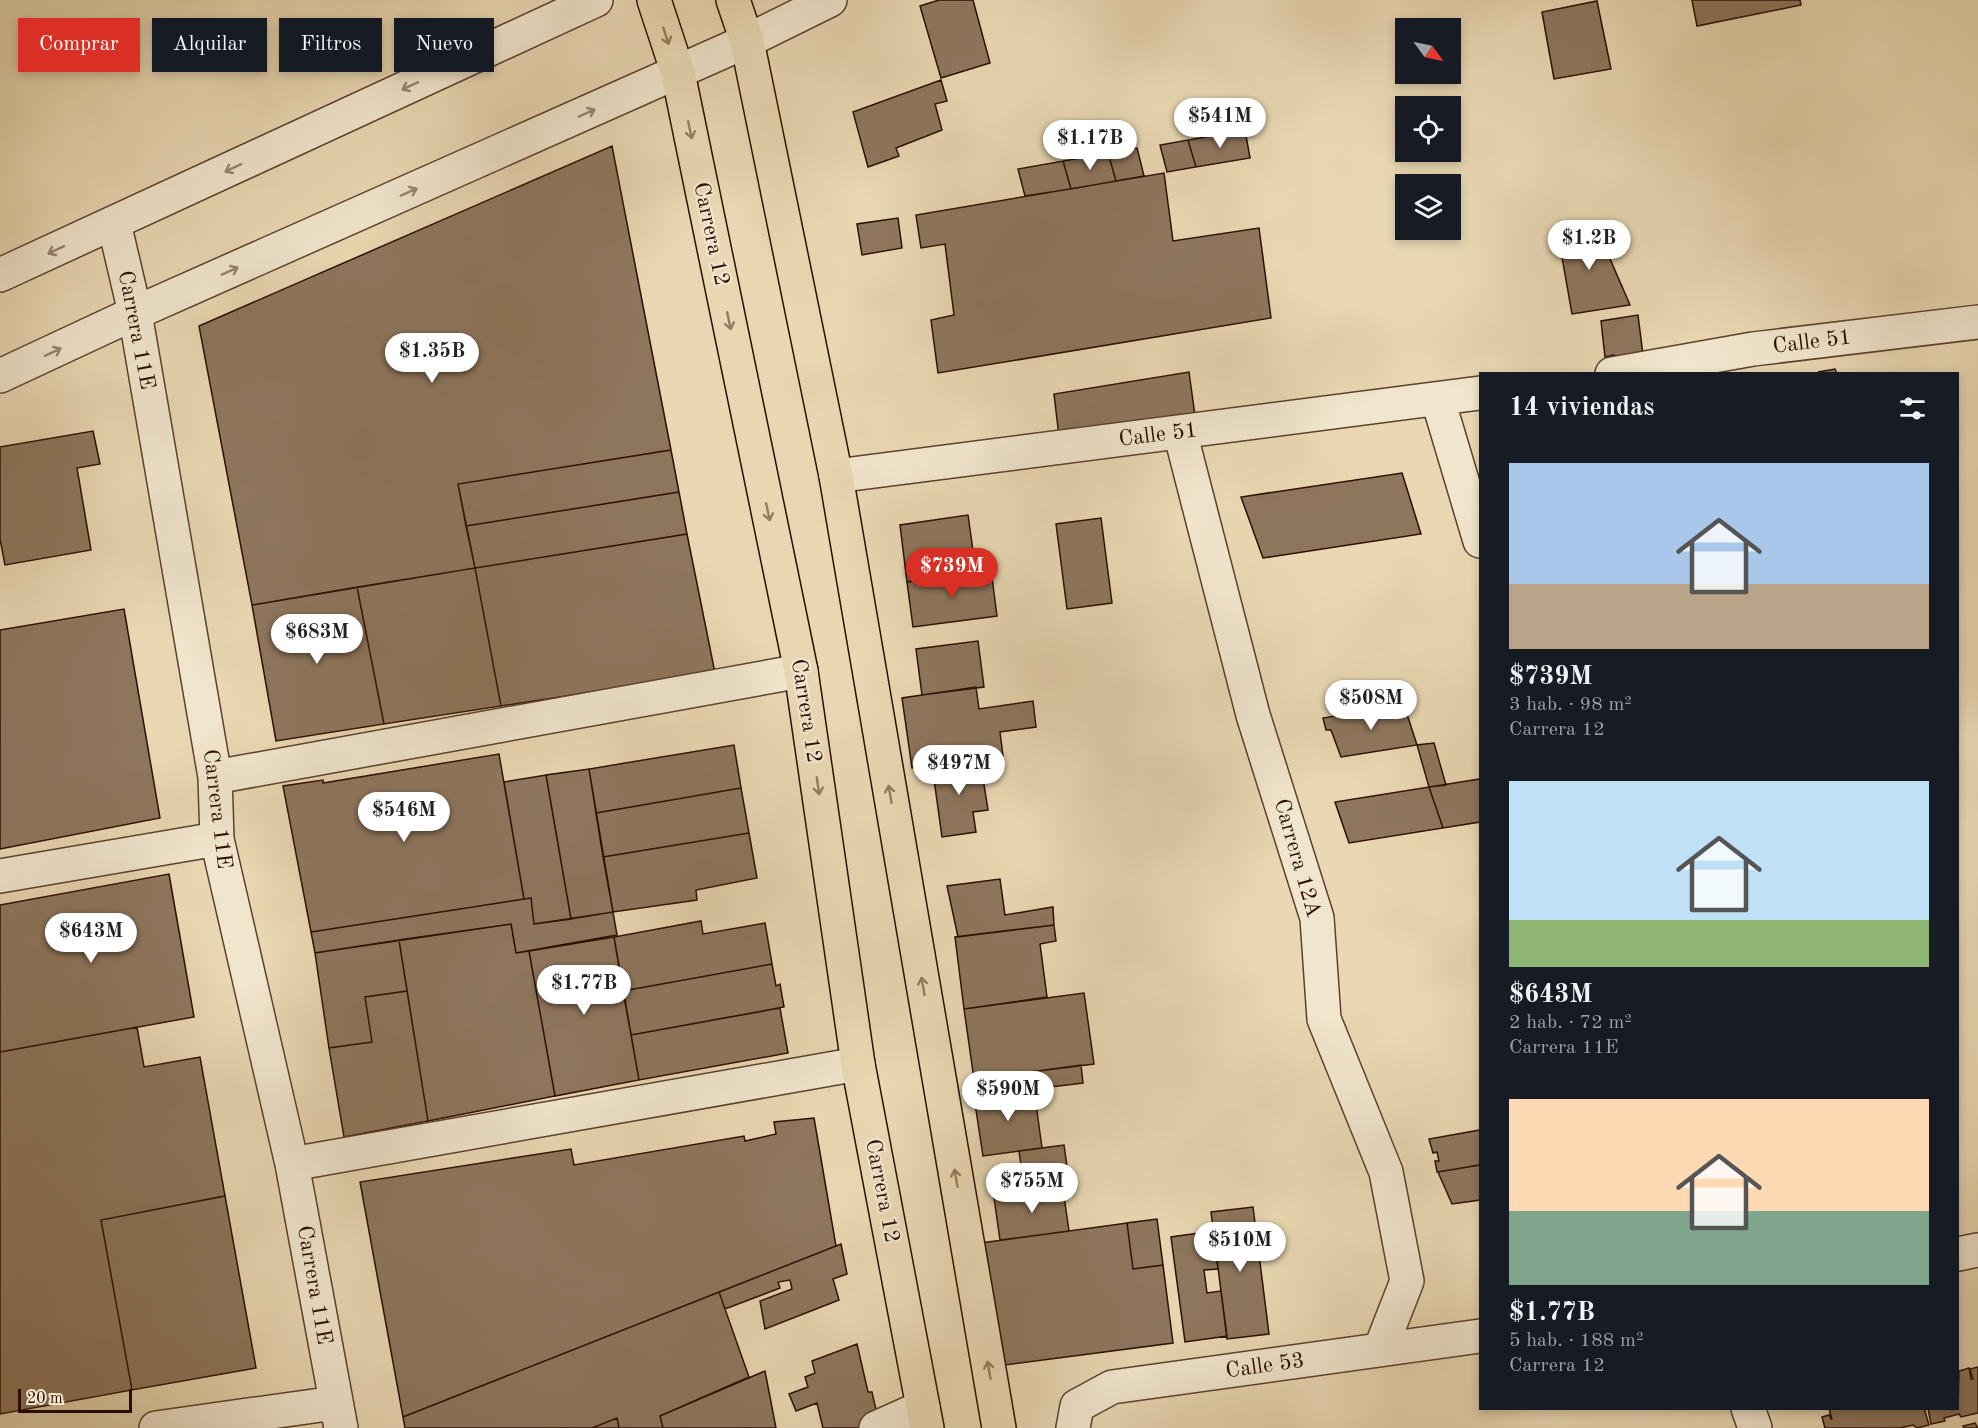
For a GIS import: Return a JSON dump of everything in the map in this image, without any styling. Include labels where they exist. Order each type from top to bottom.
[{"type":"main road","name":"Carrera 12","points":[[654,0],[678,73],[801,671],[858,1064],[925,1417]]},
{"type":"main road","points":[[733,0],[747,41],[836,476],[999,1428]]},
{"type":"street","points":[[0,275],[596,0]]},
{"type":"street","points":[[0,376],[135,313],[678,73],[830,0]]},
{"type":"street","name":"Carrera 11E","points":[[114,223],[135,313],[215,777],[217,839],[292,1164],[338,1415]]},
{"type":"street","name":"Calle 51","points":[[1625,372],[1752,349],[1978,322]]},
{"type":"street","name":"Calle 51","points":[[836,476],[1479,393]]},
{"type":"street","points":[[1438,400],[1479,538]]},
{"type":"street","name":"Carrera 12A","points":[[1180,432],[1254,715],[1317,918],[1324,1018],[1386,1172],[1407,1281],[1380,1350]]},
{"type":"street","points":[[215,777],[801,671]]},
{"type":"street","points":[[0,876],[217,839]]},
{"type":"street","points":[[292,1164],[858,1064]]},
{"type":"street","points":[[1959,1254],[1978,1250]]},
{"type":"street","name":"Calle 53","points":[[1073,1428],[1077,1406],[1112,1387],[1479,1336]]},
{"type":"street","points":[[1749,1410],[1755,1428]]},
{"type":"street","points":[[156,1428],[338,1415]]},
{"type":"street","points":[[876,1428],[925,1417]]},
{"type":"building","points":[[939,0],[973,0],[990,63],[941,78],[920,6]]},
{"type":"building","points":[[1692,0],[1800,0],[1801,5],[1697,26]]},
{"type":"building","points":[[1597,1],[1611,69],[1554,79],[1542,12]]},
{"type":"building","points":[[941,80],[947,101],[935,104],[942,130],[896,148],[899,156],[868,167],[853,112]]},
{"type":"building","points":[[1245,130],[1250,158],[1196,167],[1188,140]]},
{"type":"building","points":[[1188,140],[1196,167],[1167,172],[1160,145]]},
{"type":"building","points":[[612,146],[671,450],[458,484],[475,568],[252,605],[199,326]]},
{"type":"building","points":[[1137,148],[1144,176],[1116,181],[1108,153]]},
{"type":"building","points":[[1108,153],[1116,181],[1071,189],[1063,161]]},
{"type":"building","points":[[1063,161],[1071,189],[1025,196],[1018,169]]},
{"type":"building","points":[[1164,173],[1173,241],[1259,228],[1271,318],[938,373],[931,320],[954,315],[945,244],[921,248],[916,215]]},
{"type":"building","points":[[898,218],[902,248],[862,255],[857,224]]},
{"type":"building","points":[[1594,222],[1630,305],[1572,314],[1557,229]]},
{"type":"building","points":[[1638,315],[1643,355],[1615,360],[1614,355],[1605,357],[1601,321]]},
{"type":"building","points":[[1835,369],[1836,372],[1818,372]]},
{"type":"building","points":[[1189,372],[1196,423],[1060,445],[1054,394]]},
{"type":"building","points":[[93,431],[100,464],[77,468],[91,550],[5,565],[0,539],[0,447]]},
{"type":"building","points":[[671,450],[679,492],[466,526],[458,484]]},
{"type":"building","points":[[1402,473],[1421,534],[1263,558],[1241,497]]},
{"type":"building","points":[[679,492],[687,534],[475,568],[466,526]]},
{"type":"building","points":[[968,515],[976,572],[907,582],[900,525]]},
{"type":"building","points":[[1101,518],[1112,603],[1067,609],[1056,524]]},
{"type":"building","points":[[687,534],[715,673],[501,706],[475,568]]},
{"type":"building","points":[[475,568],[501,706],[384,724],[357,587]]},
{"type":"building","points":[[991,570],[997,616],[913,627],[907,582]]},
{"type":"building","points":[[357,587],[384,724],[276,741],[252,605]]},
{"type":"building","points":[[124,609],[160,818],[0,849],[0,630]]},
{"type":"building","points":[[978,641],[984,687],[922,695],[916,649]]},
{"type":"building","points":[[976,687],[979,709],[1033,701],[1036,727],[1000,732],[1003,756],[912,768],[902,698]]},
{"type":"building","points":[[1404,705],[1417,745],[1341,757],[1331,730],[1326,730],[1323,718]]},
{"type":"building","points":[[1434,743],[1446,785],[1429,787],[1417,745]]},
{"type":"building","points":[[734,745],[741,788],[596,813],[589,769]]},
{"type":"building","points":[[499,754],[524,899],[311,932],[283,786],[323,780],[323,783]]},
{"type":"building","points":[[980,759],[988,810],[973,812],[976,832],[942,837],[932,765]]},
{"type":"building","points":[[589,769],[613,912],[571,919],[546,775]]},
{"type":"building","points":[[546,775],[571,919],[534,924],[531,898],[524,899],[504,782]]},
{"type":"building","points":[[1479,779],[1479,822],[1443,828],[1429,787]]},
{"type":"building","points":[[1429,787],[1443,828],[1349,843],[1335,802]]},
{"type":"building","points":[[741,788],[749,833],[603,857],[596,813]]},
{"type":"building","points":[[749,833],[757,878],[696,890],[697,900],[613,912],[603,857]]},
{"type":"building","points":[[169,874],[194,1017],[0,1052],[0,905]]},
{"type":"building","points":[[1000,879],[1005,915],[1053,907],[1054,925],[958,937],[947,886]]},
{"type":"building","points":[[531,898],[534,924],[613,912],[617,935],[516,953],[511,924],[315,953],[311,932]]},
{"type":"building","points":[[701,921],[703,934],[765,923],[772,964],[623,991],[614,937]]},
{"type":"building","points":[[511,924],[516,953],[529,951],[555,1096],[428,1121],[399,940]]},
{"type":"building","points":[[1054,925],[1056,941],[1040,944],[1047,997],[964,1009],[955,937]]},
{"type":"building","points":[[614,937],[639,1080],[555,1096],[529,951]]},
{"type":"building","points":[[399,940],[407,991],[365,997],[372,1042],[329,1048],[315,953]]},
{"type":"building","points":[[772,964],[776,986],[780,984],[784,1007],[631,1035],[623,991]]},
{"type":"building","points":[[407,991],[428,1121],[344,1137],[329,1048],[372,1042],[365,997]]},
{"type":"building","points":[[1084,993],[1094,1064],[974,1079],[964,1009]]},
{"type":"building","points":[[780,1008],[788,1053],[639,1080],[631,1035]]},
{"type":"building","points":[[137,1027],[144,1067],[200,1057],[225,1196],[101,1220],[132,1390],[0,1414],[0,1052]]},
{"type":"building","points":[[1081,1065],[1083,1083],[1034,1089],[1031,1072]]},
{"type":"building","points":[[1034,1089],[1042,1148],[983,1156],[974,1097]]},
{"type":"building","points":[[814,1118],[836,1246],[403,1417],[360,1182],[571,1149],[574,1165],[744,1136],[745,1141],[776,1134],[774,1122]]},
{"type":"building","points":[[1479,1130],[1479,1165],[1437,1172],[1435,1161],[1439,1161],[1437,1152],[1433,1153],[1429,1139]]},
{"type":"building","points":[[1064,1145],[1070,1188],[1025,1194],[1019,1151]]},
{"type":"building","points":[[1479,1165],[1479,1200],[1452,1204],[1438,1172]]},
{"type":"building","points":[[1063,1189],[1069,1231],[1000,1240],[994,1198]]},
{"type":"building","points":[[225,1196],[256,1368],[132,1390],[101,1220]]},
{"type":"building","points":[[1253,1207],[1269,1334],[1227,1339],[1211,1212]]},
{"type":"building","points":[[1157,1219],[1163,1265],[1133,1269],[1127,1223]]},
{"type":"building","points":[[1127,1223],[1133,1269],[1163,1265],[1173,1343],[997,1366],[981,1243]]},
{"type":"building","points":[[1213,1231],[1218,1269],[1204,1270],[1207,1293],[1221,1291],[1227,1336],[1185,1342],[1171,1237]]},
{"type":"building","points":[[841,1244],[847,1274],[833,1279],[839,1300],[765,1329],[760,1301],[792,1289],[790,1280],[778,1282],[780,1288],[725,1309],[719,1292]]},
{"type":"building","points":[[719,1292],[749,1377],[660,1416],[663,1428],[619,1428],[617,1418],[592,1428],[405,1428],[403,1417]]},
{"type":"building","points":[[857,1344],[868,1392],[872,1392],[879,1423],[867,1428],[823,1428],[817,1403],[796,1411],[789,1394],[808,1387],[805,1377],[815,1373],[812,1361]]},
{"type":"building","points":[[1978,1367],[1978,1413],[1961,1417],[1959,1414],[1944,1418],[1945,1421],[1931,1424],[1928,1410],[1959,1410],[1959,1371],[1969,1368],[1971,1379],[1973,1379],[1970,1369]]},
{"type":"building","points":[[765,1371],[776,1428],[663,1428],[660,1416]]},
{"type":"building","points":[[1830,1410],[1925,1410],[1929,1425],[1917,1428],[1913,1425],[1900,1428],[1825,1428],[1822,1417],[1829,1415],[1832,1420]]},
{"type":"building","points":[[617,1418],[619,1428],[592,1428]]},
{"type":"building","points":[[1975,1423],[1978,1428],[1964,1428],[1963,1426]]}]
